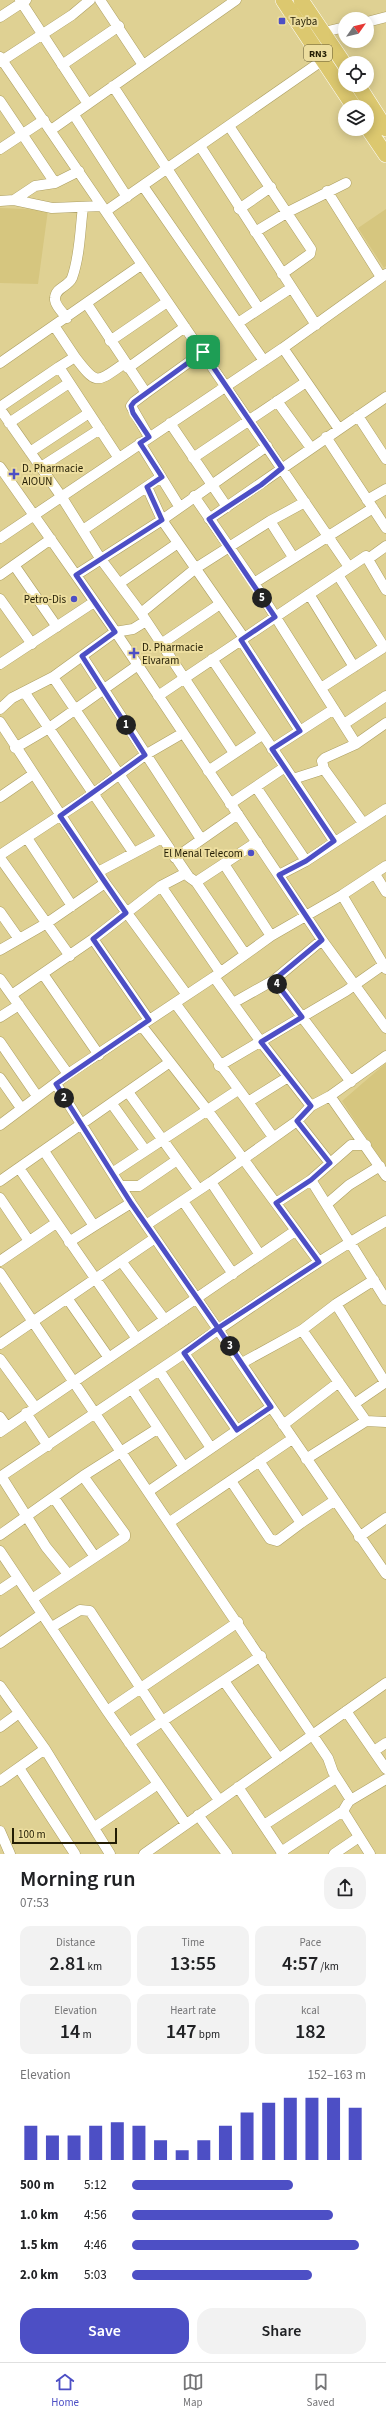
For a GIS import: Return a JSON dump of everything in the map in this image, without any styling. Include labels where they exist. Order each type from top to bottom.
[{"type":"highway","name":"RN3","points":[[283,0],[349,100]]},
{"type":"highway","name":"RN3","points":[[301,0],[339,56]]},
{"type":"highway","points":[[362,92],[386,129]]},
{"type":"highway","points":[[374,136],[386,155]]},
{"type":"street","points":[[90,0],[41,35],[1,60],[51,130],[141,265],[226,385],[349,567]]},
{"type":"street","points":[[100,0],[119,26],[143,65]]},
{"type":"street","points":[[51,130],[236,0]]},
{"type":"street","points":[[0,17],[22,1],[41,35],[88,104]]},
{"type":"street","points":[[374,20],[386,17]]},
{"type":"street","points":[[62,65],[119,26]]},
{"type":"street","points":[[324,32],[338,29]]},
{"type":"street","points":[[0,201],[14,200],[41,207],[83,207],[104,209],[127,197],[167,170],[323,60]]},
{"type":"street","points":[[113,86],[259,309]]},
{"type":"street","points":[[0,101],[24,134],[55,183]]},
{"type":"street","points":[[74,115],[127,197]]},
{"type":"street","points":[[0,149],[44,120]]},
{"type":"street","points":[[229,126],[271,186],[311,249],[310,254],[282,274]]},
{"type":"street","points":[[200,146],[239,209],[316,325]]},
{"type":"street","points":[[14,200],[35,186],[55,183],[79,171]]},
{"type":"street","points":[[255,232],[288,212],[327,191],[346,183]]},
{"type":"street","points":[[143,186],[264,361]]},
{"type":"street","points":[[239,209],[271,186]]},
{"type":"street","points":[[0,538],[33,514],[283,348],[384,275],[327,191]]},
{"type":"street","points":[[67,318],[55,301],[55,296],[59,289],[69,284],[75,269],[83,207]]},
{"type":"street","points":[[0,363],[55,327],[141,265]]},
{"type":"street","points":[[238,323],[291,288]]},
{"type":"street","points":[[110,341],[167,302]]},
{"type":"street","points":[[87,304],[146,394]]},
{"type":"street","points":[[55,327],[90,377],[97,379],[102,379],[127,366],[185,327]]},
{"type":"street","points":[[283,348],[339,429]]},
{"type":"street","points":[[149,437],[133,413],[131,406],[134,402],[203,352]]},
{"type":"street","points":[[75,357],[0,408],[61,496],[100,558],[144,617],[234,753]]},
{"type":"street","points":[[59,367],[118,457]]},
{"type":"street","points":[[193,458],[306,382]]},
{"type":"street","points":[[9,422],[69,383]]},
{"type":"street","points":[[209,519],[261,485],[282,468],[326,437],[386,397]]},
{"type":"street","points":[[277,401],[311,448]]},
{"type":"street","points":[[30,452],[89,413]]},
{"type":"street","points":[[358,416],[386,459]]},
{"type":"street","points":[[170,423],[227,507]]},
{"type":"street","points":[[41,467],[100,430]]},
{"type":"street","points":[[326,437],[386,528]]},
{"type":"street","points":[[140,443],[179,506]]},
{"type":"street","points":[[76,575],[100,558],[162,520],[179,506],[267,446]]},
{"type":"street","points":[[0,467],[138,665],[305,916],[386,1028]]},
{"type":"street","points":[[83,530],[162,477]]},
{"type":"street","points":[[147,487],[162,520],[220,604],[300,731]]},
{"type":"street","points":[[254,583],[328,536],[370,504],[386,489]]},
{"type":"street","points":[[194,496],[254,583],[356,744]]},
{"type":"street","points":[[0,709],[12,698],[53,677],[115,632],[132,629],[196,568],[270,521],[305,502]]},
{"type":"street","points":[[270,521],[293,557]]},
{"type":"street","points":[[0,575],[50,539]]},
{"type":"street","points":[[120,583],[178,543]]},
{"type":"street","points":[[368,559],[386,546]]},
{"type":"street","points":[[158,696],[366,556],[386,590]]},
{"type":"street","points":[[14,565],[57,627]]},
{"type":"street","points":[[320,688],[385,646],[338,575]]},
{"type":"street","points":[[309,594],[354,667]]},
{"type":"street","points":[[0,599],[32,644]]},
{"type":"street","points":[[2,660],[32,644],[94,602]]},
{"type":"street","points":[[161,644],[220,604]]},
{"type":"street","points":[[82,656],[201,839]]},
{"type":"street","points":[[212,659],[334,841]]},
{"type":"street","points":[[16,748],[49,728],[138,665]]},
{"type":"street","points":[[53,677],[175,858],[186,873],[196,882],[245,954]]},
{"type":"street","points":[[24,693],[133,852]]},
{"type":"street","points":[[344,724],[386,696]]},
{"type":"street","points":[[272,749],[334,709]]},
{"type":"street","points":[[0,722],[32,775],[105,884],[187,995]]},
{"type":"street","points":[[363,823],[324,768],[322,761],[325,758],[356,744],[386,723]]},
{"type":"street","points":[[0,855],[93,794],[145,755],[183,733]]},
{"type":"street","points":[[208,771],[262,735]]},
{"type":"street","points":[[230,804],[285,767]]},
{"type":"street","points":[[293,779],[324,768]]},
{"type":"street","points":[[0,797],[32,775]]},
{"type":"street","points":[[256,787],[306,861]]},
{"type":"street","points":[[279,875],[306,861],[334,841],[386,809]]},
{"type":"street","points":[[175,858],[238,814]]},
{"type":"street","points":[[27,838],[72,906]]},
{"type":"street","points":[[98,872],[133,852],[162,838]]},
{"type":"street","points":[[196,882],[257,842]]},
{"type":"street","points":[[0,858],[70,956]]},
{"type":"street","points":[[224,864],[271,936]]},
{"type":"street","points":[[0,1125],[20,1108],[56,1084],[68,1074],[217,975],[271,936],[342,895],[386,866]]},
{"type":"street","points":[[13,994],[70,956],[161,886],[186,873]]},
{"type":"street","points":[[375,874],[386,892]]},
{"type":"street","points":[[0,950],[47,923],[105,884]]},
{"type":"street","points":[[161,886],[233,1003],[261,1042],[311,1106]]},
{"type":"street","points":[[219,1066],[302,1017],[353,984],[385,967],[342,895]]},
{"type":"street","points":[[0,912],[19,939]]},
{"type":"street","points":[[93,939],[170,1062],[208,1110],[319,1262]]},
{"type":"street","points":[[233,1003],[274,980],[322,940]]},
{"type":"street","points":[[43,974],[98,1054]]},
{"type":"street","points":[[0,979],[13,994],[19,1005],[68,1074]]},
{"type":"street","points":[[274,980],[351,1082]]},
{"type":"street","points":[[175,1003],[219,1066],[248,1102],[273,1137]]},
{"type":"street","points":[[0,1017],[19,1005]]},
{"type":"street","points":[[0,1042],[37,1096]]},
{"type":"street","points":[[146,1225],[211,1182],[297,1121],[311,1106],[330,1096],[351,1082],[386,1056]]},
{"type":"street","points":[[0,1181],[170,1062]]},
{"type":"street","points":[[248,1102],[288,1077]]},
{"type":"street","points":[[0,1078],[20,1108]]},
{"type":"street","points":[[56,1084],[131,1203],[242,1363],[358,1537],[385,1570]]},
{"type":"street","points":[[112,1173],[162,1138],[238,1090]]},
{"type":"street","points":[[128,1092],[199,1190]]},
{"type":"street","points":[[330,1096],[366,1145],[386,1176]]},
{"type":"street","points":[[112,1104],[145,1150]]},
{"type":"street","points":[[297,1121],[330,1163]]},
{"type":"street","points":[[276,1203],[311,1180],[351,1145],[366,1145]]},
{"type":"street","points":[[44,1151],[94,1226]]},
{"type":"street","points":[[120,1186],[139,1186],[177,1160]]},
{"type":"street","points":[[327,1204],[349,1185],[380,1166]]},
{"type":"street","points":[[19,1168],[137,1339]]},
{"type":"street","points":[[311,1180],[385,1296]]},
{"type":"street","points":[[211,1182],[260,1255]]},
{"type":"street","points":[[0,1198],[29,1241]]},
{"type":"street","points":[[183,1201],[233,1274]]},
{"type":"street","points":[[69,1242],[131,1203]]},
{"type":"street","points":[[68,1574],[0,1477],[97,1414],[218,1328],[351,1241],[386,1221]]},
{"type":"street","points":[[0,1260],[56,1223]]},
{"type":"street","points":[[0,1417],[4,1429],[198,1299],[295,1231]]},
{"type":"street","points":[[0,1344],[94,1278],[155,1238]]},
{"type":"street","points":[[121,1261],[165,1320]]},
{"type":"street","points":[[0,1273],[4,1287],[32,1322],[97,1414],[313,1734],[328,1758],[336,1778],[351,1800]]},
{"type":"street","points":[[242,1363],[302,1330],[336,1304],[374,1280]]},
{"type":"street","points":[[67,1298],[109,1358]]},
{"type":"street","points":[[336,1304],[386,1382],[354,1404]]},
{"type":"street","points":[[302,1330],[366,1421]]},
{"type":"street","points":[[184,1353],[237,1430]]},
{"type":"street","points":[[0,1359],[35,1407]]},
{"type":"street","points":[[159,1370],[211,1448]]},
{"type":"street","points":[[283,1425],[339,1382]]},
{"type":"street","points":[[132,1389],[157,1429],[184,1467]]},
{"type":"street","points":[[149,1490],[271,1407]]},
{"type":"street","points":[[26,1414],[48,1446]]},
{"type":"street","points":[[306,1459],[366,1421],[386,1422]]},
{"type":"street","points":[[0,1535],[83,1476],[157,1429]]},
{"type":"street","points":[[170,1522],[292,1439]]},
{"type":"street","points":[[260,1461],[301,1524]]},
{"type":"street","points":[[32,1599],[68,1574],[123,1540],[125,1534],[83,1476]]},
{"type":"street","points":[[231,1481],[270,1539],[277,1541],[334,1501]]},
{"type":"street","points":[[54,1498],[95,1557]]},
{"type":"street","points":[[358,1537],[386,1518]]},
{"type":"street","points":[[0,1551],[107,1711],[186,1824]]},
{"type":"street","points":[[0,1590],[18,1578]]},
{"type":"street","points":[[52,1627],[80,1610],[90,1611],[163,1722],[219,1800]]},
{"type":"street","points":[[0,1643],[42,1614]]},
{"type":"street","points":[[107,1711],[238,1622]]},
{"type":"street","points":[[129,1743],[261,1656]]},
{"type":"street","points":[[224,1681],[279,1759]]},
{"type":"street","points":[[144,1854],[198,1814],[386,1683]]},
{"type":"street","points":[[0,1686],[45,1749],[95,1827],[110,1854]]},
{"type":"street","points":[[346,1711],[386,1769]]},
{"type":"street","points":[[0,1726],[20,1712]]},
{"type":"street","points":[[374,1751],[386,1743]]},
{"type":"street","points":[[0,1780],[45,1749]]},
{"type":"street","points":[[18,1768],[75,1854]]},
{"type":"street","points":[[264,1825],[336,1778]]},
{"type":"street","points":[[238,1787],[282,1853],[343,1811],[346,1804],[351,1800],[386,1779]]},
{"type":"street","points":[[95,1827],[158,1784]]},
{"type":"street","points":[[343,1811],[370,1854]]},
{"type":"street","points":[[198,1814],[227,1854]]},
{"type":"street","points":[[0,1831],[10,1854]]},
{"type":"street","points":[[334,1854],[359,1837]]},
{"type":"shaded area","points":[[0,208],[48,210],[38,284],[0,283]]},
{"type":"shaded area","points":[[386,209],[386,266],[384,268],[358,228]]},
{"type":"shaded area","points":[[386,1063],[386,1168],[342,1101]]},
{"type":"place","name":"Tayba","points":[[282,21]]},
{"type":"place","name":"D. Pharmacie AIOUN","points":[[14,474]]},
{"type":"place","name":"Petro-Dis","points":[[74,599]]},
{"type":"place","name":"D. Pharmacie Elvaram","points":[[134,653]]},
{"type":"place","name":"El Menal Telecom","points":[[251,853]]},
{"type":"route","points":[[203,352],[134,402],[131,406],[133,413],[149,437],[140,443],[162,477],[147,487],[162,520],[100,558],[76,575],[115,632],[82,656],[145,755],[93,794],[60,816],[126,913],[93,939],[149,1020],[68,1074],[56,1084],[131,1203],[218,1328],[184,1353],[237,1430],[271,1407],[218,1328],[319,1262],[276,1203],[311,1180],[330,1163],[297,1121],[311,1106],[261,1042],[302,1017],[274,980],[322,940],[279,875],[306,861],[334,841],[272,749],[300,731],[241,640],[275,617],[254,583],[209,519],[261,485],[282,468],[203,352]]}]
